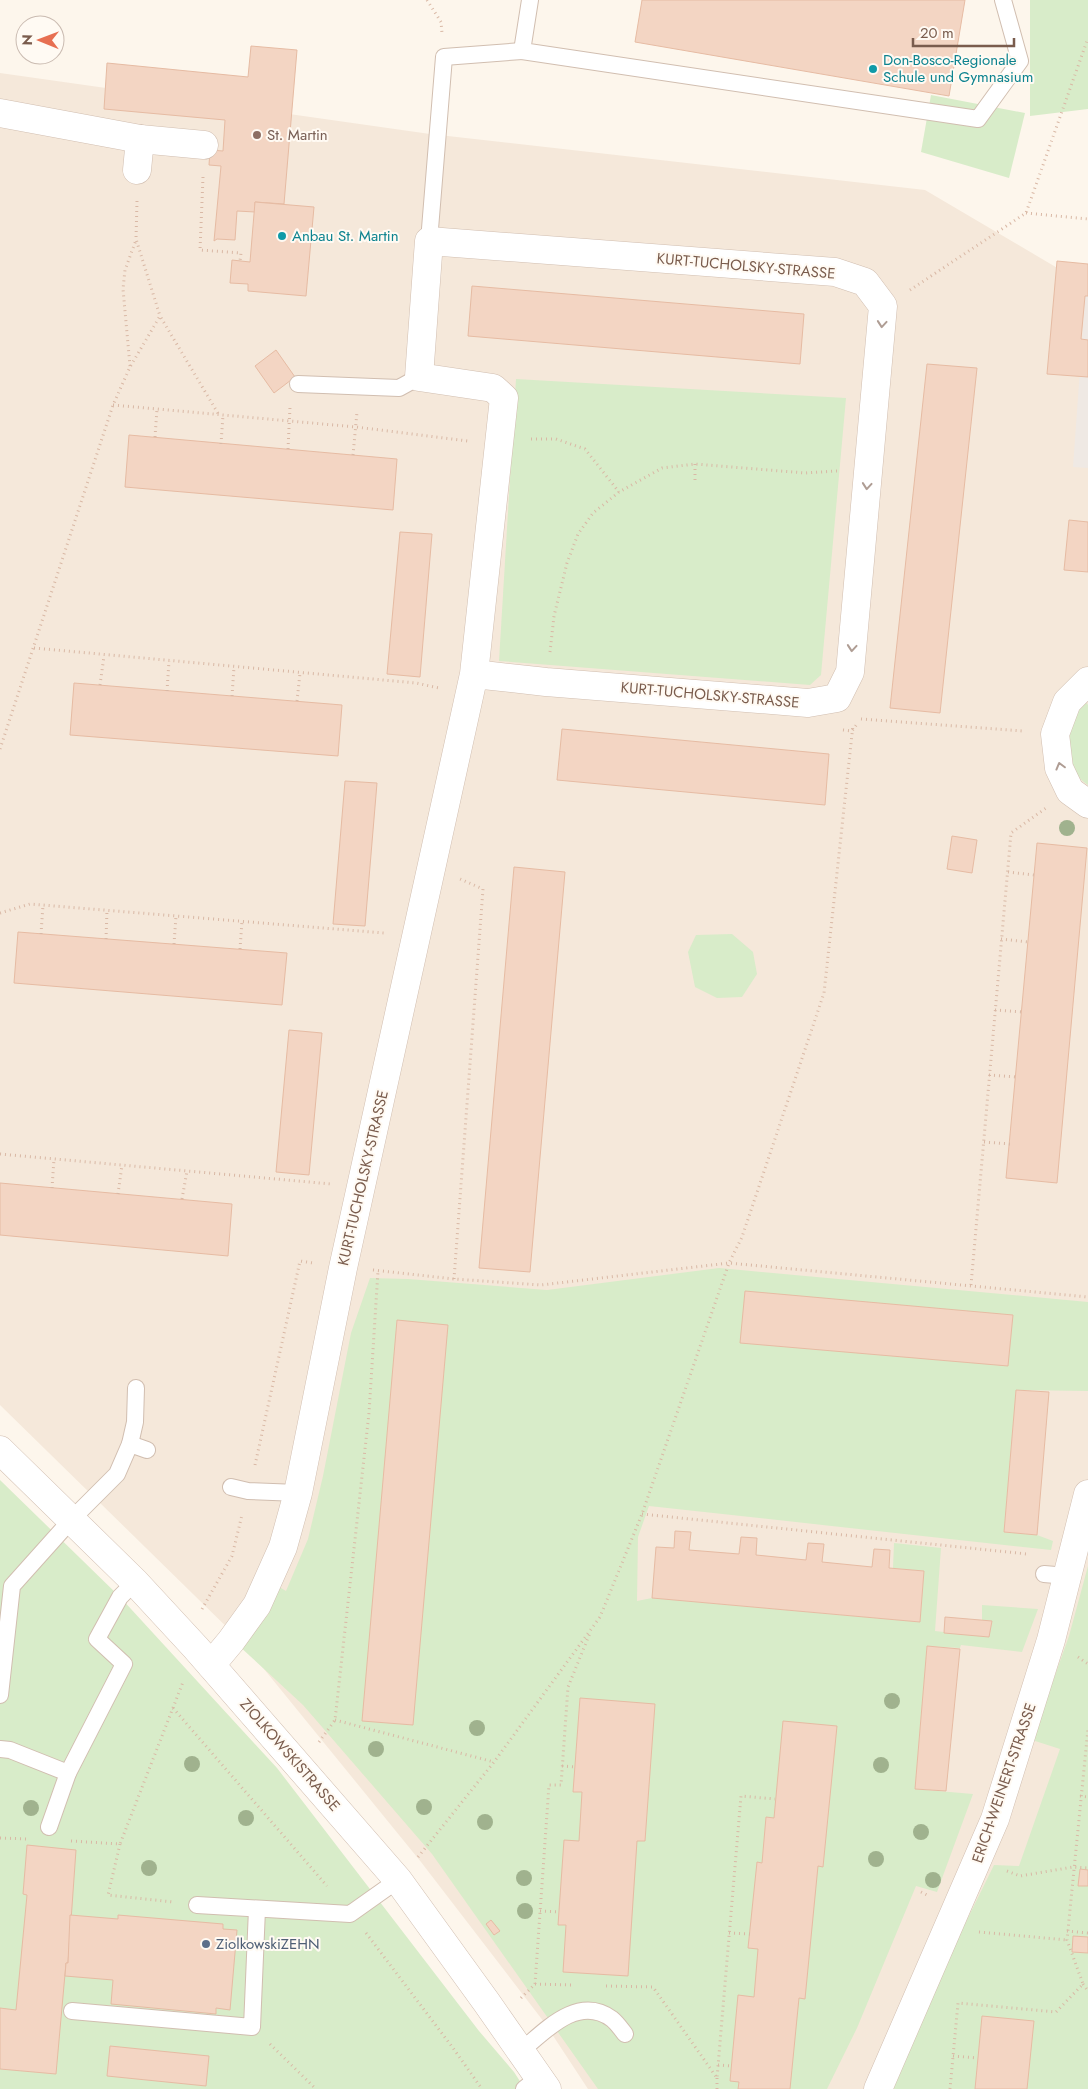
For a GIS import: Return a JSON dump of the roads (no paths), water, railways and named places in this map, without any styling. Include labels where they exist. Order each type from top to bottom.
[{"type":"street","points":[[0,113],[140,139],[204,145]]},
{"type":"street","points":[[137,170],[140,139]]},
{"type":"street","name":"KURT-TUCHOLSKY-STRASSE","points":[[429,241],[835,272],[864,282],[883,306],[850,672],[837,698],[808,703],[546,682],[472,684]]},
{"type":"street","points":[[419,377],[429,241]]},
{"type":"street","name":"KURT-TUCHOLSKY-STRASSE","points":[[204,1656],[232,1642],[257,1604],[283,1547],[298,1493],[342,1268],[472,684],[504,398],[493,388],[419,377]]},
{"type":"street","points":[[1079,798],[1060,768],[1055,734],[1067,702],[1088,681]]},
{"type":"street","name":"ZIOLKOWSKISTRASSE","points":[[0,1450],[135,1582],[204,1656],[398,1880],[499,2019],[520,2051],[537,2085]]},
{"type":"street","name":"ERICH-WEINERT-STRASSE","points":[[878,2089],[979,1860],[995,1819],[1051,1640],[1061,1569],[1088,1494]]},
{"type":"lane","points":[[522,51],[530,0]]},
{"type":"lane","points":[[429,241],[444,57],[522,51],[978,119],[1020,61],[1003,0]]},
{"type":"lane","points":[[298,384],[400,388],[419,377]]},
{"type":"lane","points":[[0,1695],[12,1586],[72,1519],[117,1474],[130,1444],[135,1422],[136,1388]]},
{"type":"lane","points":[[130,1444],[147,1450]]},
{"type":"lane","points":[[231,1487],[248,1491],[298,1493]]},
{"type":"lane","points":[[50,1827],[68,1773],[124,1664],[97,1639],[120,1597],[135,1582]]},
{"type":"lane","points":[[0,1749],[10,1750],[68,1773]]},
{"type":"lane","points":[[196,1905],[350,1914],[398,1880]]},
{"type":"lane","points":[[72,2011],[252,2027],[257,1909]]},
{"type":"lane","points":[[520,2051],[560,2019],[575,2012],[593,2011],[612,2019],[625,2034]]},
{"type":"place","name":"Don-Bosco-Regionale Schule und Gymnasium","points":[[873,69]]},
{"type":"place","name":"St. Martin","points":[[257,135]]},
{"type":"place","name":"Anbau St. Martin","points":[[282,236]]},
{"type":"place","name":"ZiolkowskiZEHN","points":[[206,1944]]}]
